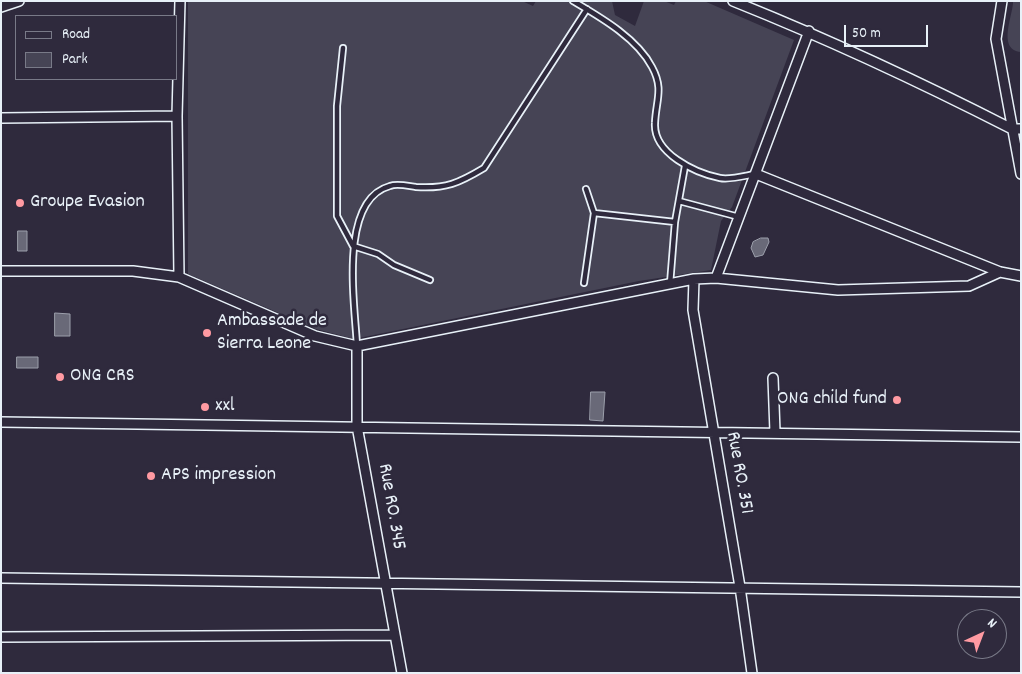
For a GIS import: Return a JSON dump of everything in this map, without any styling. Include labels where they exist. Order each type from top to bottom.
[{"type":"street","points":[[1,7],[19,1]]},
{"type":"street","points":[[178,78],[180,1]]},
{"type":"street","points":[[733,1],[810,31],[1016,129]]},
{"type":"street","points":[[1002,1],[996,39],[1016,129],[1021,174]]},
{"type":"street","points":[[716,278],[810,31]]},
{"type":"street","points":[[178,80],[179,276]]},
{"type":"street","points":[[1,118],[177,116]]},
{"type":"street","points":[[756,174],[1000,272],[1021,276]]},
{"type":"street","points":[[1,270],[133,271],[179,276],[314,336],[357,346],[694,279],[716,278],[838,290],[969,286],[1000,272]]},
{"type":"street","name":"Rue RO. 351","points":[[694,279],[693,310],[740,587],[752,673]]},
{"type":"street","name":"Rue RO. 345","points":[[357,346],[357,426],[402,673]]},
{"type":"street","points":[[773,378],[775,432]]},
{"type":"street","points":[[1,422],[1021,437]]},
{"type":"street","points":[[1,578],[1021,592]]},
{"type":"street","points":[[1,637],[395,635]]},
{"type":"lane","points":[[573,1],[587,9],[634,44],[652,67],[661,90],[654,125],[663,147],[685,166],[722,178],[756,174]]},
{"type":"lane","points":[[357,346],[353,246],[359,216],[372,194],[391,185],[436,188],[460,183],[484,168],[587,9]]},
{"type":"lane","points":[[343,48],[338,106],[337,216],[353,246],[378,254],[394,266],[430,280]]},
{"type":"lane","points":[[670,284],[675,222],[685,166]]},
{"type":"lane","points":[[584,283],[594,213],[586,188]]},
{"type":"lane","points":[[678,201],[739,217]]},
{"type":"lane","points":[[594,213],[675,222]]},
{"type":"green space","points":[[188,1],[522,1],[533,6],[536,1],[612,1],[615,15],[635,26],[644,1],[664,1],[674,5],[676,1],[704,1],[794,40],[732,207],[721,221],[711,270],[639,281],[354,339],[316,329],[188,274]]},
{"type":"green space","points":[[1013,1],[1021,1],[1021,52],[1014,50],[1009,45],[1008,30]]},
{"type":"water","points":[[18,231],[27,231],[27,251],[18,251]]},
{"type":"water","points":[[761,238],[768,238],[769,242],[763,255],[755,257],[751,248],[753,242]]},
{"type":"water","points":[[55,313],[70,314],[70,336],[55,336]]},
{"type":"water","points":[[17,357],[38,357],[38,368],[17,368]]},
{"type":"water","points":[[591,392],[605,392],[603,421],[590,420]]},
{"type":"place","name":"Groupe Evasion","points":[[20,203]]},
{"type":"place","name":"Ambassade de Sierra Leone","points":[[207,333]]},
{"type":"place","name":"ONG CRS","points":[[60,377]]},
{"type":"place","name":"ONG child fund","points":[[897,400]]},
{"type":"place","name":"xxl","points":[[205,407]]},
{"type":"place","name":"APS impression","points":[[151,476]]}]
